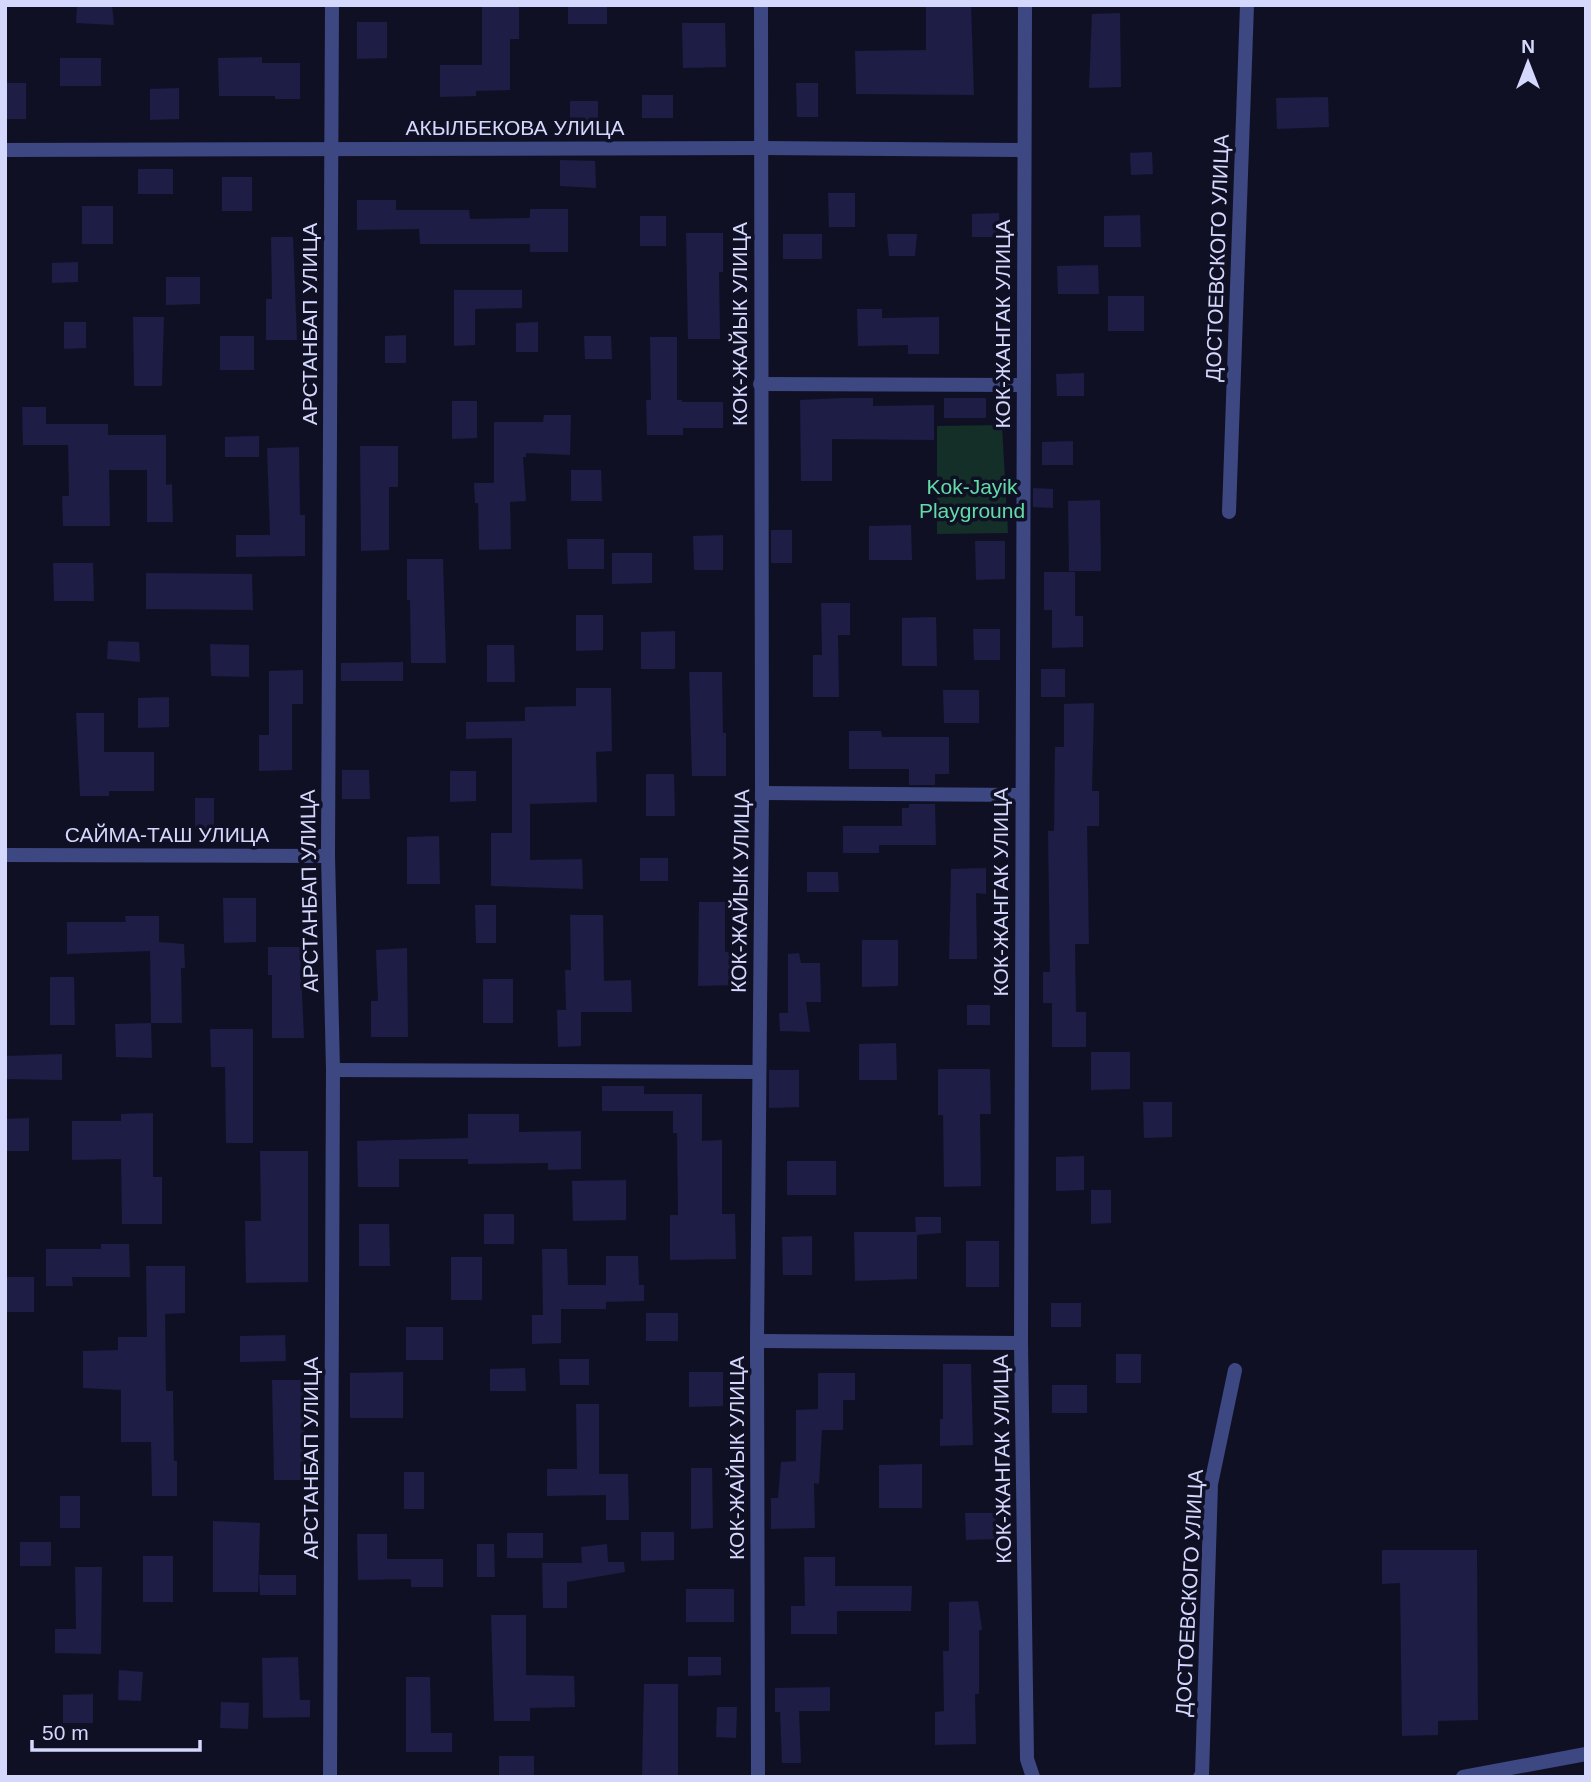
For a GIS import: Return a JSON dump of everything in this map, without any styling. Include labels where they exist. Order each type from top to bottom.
[{"type":"street","name":"АРСТАНБАП УЛИЦА","points":[[330,1777],[333,1070],[328,856],[332,5]]},
{"type":"street","name":"КОК-ЖАЙЫК УЛИЦА","points":[[758,1777],[757,1341],[762,793],[761,5]]},
{"type":"street","name":"КОК-ЖАНГАК УЛИЦА","points":[[1025,5],[1021,1343],[1027,1759],[1033,1777]]},
{"type":"street","name":"ДОСТОЕВСКОГО УЛИЦА","points":[[1229,512],[1247,5]]},
{"type":"street","name":"АКЫЛБЕКОВА УЛИЦА","points":[[5,150],[1024,150]]},
{"type":"street","points":[[760,384],[1023,385]]},
{"type":"street","points":[[762,793],[1021,795]]},
{"type":"street","name":"САЙМА-ТАШ УЛИЦА","points":[[5,855],[328,856]]},
{"type":"street","points":[[333,1070],[759,1072]]},
{"type":"street","points":[[757,1341],[1021,1343]]},
{"type":"street","name":"ДОСТОЕВСКОГО УЛИЦА","points":[[1204,1776],[1211,1484],[1235,1370]]},
{"type":"street","points":[[1464,1777],[1586,1754]]},
{"type":"green space","name":"Kok-Jayik Playground","points":[[1002,425],[1008,533],[937,534],[937,426]]},
{"type":"building","points":[[77,5],[112,5],[114,25],[76,23]]},
{"type":"building","points":[[482,5],[519,5],[519,39],[510,39],[510,90],[476,91],[476,96],[440,97],[440,65],[482,65]]},
{"type":"building","points":[[568,5],[607,5],[607,24],[568,24]]},
{"type":"building","points":[[926,5],[971,5],[974,95],[856,94],[855,51],[926,50]]},
{"type":"building","points":[[1120,13],[1121,87],[1089,88],[1092,14]]},
{"type":"building","points":[[357,22],[387,22],[387,58],[357,59]]},
{"type":"building","points":[[682,23],[725,23],[726,67],[683,68]]},
{"type":"building","points":[[262,57],[262,63],[300,63],[300,99],[219,96],[218,58]]},
{"type":"building","points":[[60,58],[101,58],[101,86],[60,86]]},
{"type":"building","points":[[5,83],[26,83],[26,119],[5,119]]},
{"type":"building","points":[[796,83],[818,83],[818,117],[797,117]]},
{"type":"building","points":[[179,88],[179,119],[150,120],[150,89]]},
{"type":"building","points":[[642,95],[673,95],[673,118],[642,118]]},
{"type":"building","points":[[1328,97],[1329,127],[1277,129],[1276,98]]},
{"type":"building","points":[[570,101],[598,101],[598,121],[570,121]]},
{"type":"building","points":[[1152,152],[1153,174],[1131,175],[1130,153]]},
{"type":"building","points":[[560,160],[595,161],[596,188],[560,186]]},
{"type":"building","points":[[138,169],[173,169],[173,194],[138,194]]},
{"type":"building","points":[[222,177],[252,177],[252,211],[222,211]]},
{"type":"building","points":[[828,193],[855,193],[855,227],[829,227]]},
{"type":"building","points":[[357,200],[396,200],[396,210],[469,210],[470,219],[530,218],[530,209],[568,209],[568,252],[530,252],[530,244],[420,244],[419,229],[357,230]]},
{"type":"building","points":[[82,206],[113,206],[113,244],[82,244]]},
{"type":"building","points":[[999,213],[1000,237],[972,237],[972,214]]},
{"type":"building","points":[[1140,215],[1141,247],[1104,247],[1104,216]]},
{"type":"building","points":[[640,216],[666,216],[666,246],[640,246]]},
{"type":"building","points":[[686,233],[723,233],[723,272],[719,272],[720,339],[688,339]]},
{"type":"building","points":[[783,234],[822,234],[822,259],[783,259]]},
{"type":"building","points":[[887,234],[917,234],[915,256],[889,256]]},
{"type":"building","points":[[271,237],[293,237],[297,340],[266,340],[266,299],[272,299]]},
{"type":"building","points":[[78,262],[78,282],[52,283],[52,263]]},
{"type":"building","points":[[1098,265],[1099,294],[1058,294],[1057,266]]},
{"type":"building","points":[[166,277],[200,277],[200,304],[166,305]]},
{"type":"building","points":[[454,290],[522,290],[522,308],[475,309],[475,345],[454,346]]},
{"type":"building","points":[[1108,296],[1144,296],[1144,331],[1108,331]]},
{"type":"building","points":[[857,309],[882,309],[882,318],[939,317],[939,354],[908,354],[908,345],[858,346]]},
{"type":"building","points":[[133,317],[164,317],[162,386],[134,386]]},
{"type":"building","points":[[64,322],[86,322],[86,348],[64,349]]},
{"type":"building","points":[[538,322],[538,352],[516,352],[516,323]]},
{"type":"building","points":[[406,335],[406,363],[385,363],[385,336]]},
{"type":"building","points":[[220,336],[254,336],[254,370],[220,370]]},
{"type":"building","points":[[584,336],[611,336],[612,359],[585,359]]},
{"type":"building","points":[[650,337],[677,337],[677,400],[723,402],[723,428],[683,428],[683,435],[647,435],[646,400],[651,400]]},
{"type":"building","points":[[1084,373],[1084,396],[1057,396],[1056,374]]},
{"type":"building","points":[[873,398],[873,406],[934,405],[934,440],[832,439],[832,481],[801,481],[800,400]]},
{"type":"building","points":[[944,398],[986,398],[986,418],[944,418]]},
{"type":"building","points":[[452,401],[477,401],[477,438],[452,439]]},
{"type":"building","points":[[22,407],[46,407],[46,424],[108,424],[108,435],[166,435],[166,485],[172,484],[173,522],[147,522],[147,470],[109,470],[110,526],[63,526],[62,496],[69,496],[68,445],[23,445]]},
{"type":"building","points":[[544,415],[571,415],[570,455],[526,453],[526,457],[523,457],[526,501],[510,502],[511,549],[479,550],[478,503],[475,503],[474,483],[494,483],[494,422],[543,422]]},
{"type":"building","points":[[259,436],[259,457],[225,457],[225,437]]},
{"type":"building","points":[[1073,441],[1073,465],[1042,465],[1042,442]]},
{"type":"building","points":[[360,446],[398,446],[398,487],[389,487],[389,550],[361,551]]},
{"type":"building","points":[[299,447],[300,515],[305,515],[305,556],[236,557],[236,535],[270,535],[267,448]]},
{"type":"building","points":[[571,470],[601,470],[602,501],[571,501]]},
{"type":"building","points":[[1033,488],[1053,489],[1053,508],[1033,507]]},
{"type":"building","points":[[1100,500],[1101,571],[1069,571],[1068,501]]},
{"type":"building","points":[[911,525],[912,560],[869,560],[869,526]]},
{"type":"building","points":[[771,530],[792,530],[792,563],[771,563]]},
{"type":"building","points":[[723,535],[723,570],[694,570],[693,536]]},
{"type":"building","points":[[567,539],[604,539],[604,569],[568,569]]},
{"type":"building","points":[[975,541],[1005,541],[1005,579],[976,580]]},
{"type":"building","points":[[612,553],[652,553],[652,583],[612,584]]},
{"type":"building","points":[[407,559],[443,559],[446,663],[411,663]]},
{"type":"building","points":[[53,563],[93,563],[94,601],[54,601]]},
{"type":"building","points":[[1044,572],[1075,572],[1075,616],[1083,616],[1083,647],[1052,648],[1052,610],[1044,610]]},
{"type":"building","points":[[146,573],[252,574],[253,610],[146,609]]},
{"type":"building","points":[[821,603],[850,603],[850,635],[838,635],[839,697],[813,697],[813,655],[822,655]]},
{"type":"building","points":[[576,615],[603,615],[603,650],[576,651]]},
{"type":"building","points":[[936,617],[937,666],[902,666],[902,618]]},
{"type":"building","points":[[973,629],[1000,629],[1000,660],[974,660]]},
{"type":"building","points":[[675,631],[675,669],[641,669],[641,632]]},
{"type":"building","points":[[108,641],[139,642],[140,662],[107,659]]},
{"type":"building","points":[[210,644],[249,645],[249,677],[211,676]]},
{"type":"building","points":[[487,645],[514,645],[515,682],[487,682]]},
{"type":"building","points":[[403,662],[403,681],[341,681],[341,663]]},
{"type":"building","points":[[1041,669],[1065,669],[1065,697],[1041,697]]},
{"type":"building","points":[[303,670],[303,704],[292,704],[292,770],[259,771],[259,735],[269,735],[269,671]]},
{"type":"building","points":[[689,672],[722,672],[726,776],[692,776]]},
{"type":"building","points":[[576,688],[611,688],[612,751],[596,752],[597,802],[530,804],[530,860],[582,859],[583,889],[491,886],[491,833],[512,833],[512,738],[466,739],[466,722],[525,721],[525,707],[576,706]]},
{"type":"building","points":[[943,690],[979,690],[979,723],[944,723]]},
{"type":"building","points":[[169,697],[169,727],[138,728],[138,698]]},
{"type":"building","points":[[1094,703],[1092,791],[1099,791],[1099,826],[1087,826],[1089,944],[1075,944],[1076,1012],[1086,1012],[1086,1047],[1052,1047],[1052,1003],[1043,1003],[1043,972],[1050,972],[1048,831],[1054,831],[1055,747],[1064,747],[1064,704]]},
{"type":"building","points":[[76,713],[104,713],[104,752],[154,752],[154,791],[109,791],[109,796],[80,796]]},
{"type":"building","points":[[849,731],[881,731],[882,737],[949,737],[949,774],[935,774],[935,785],[909,785],[909,769],[849,769]]},
{"type":"building","points":[[342,770],[369,770],[370,799],[342,799]]},
{"type":"building","points":[[450,771],[476,771],[476,801],[450,802]]},
{"type":"building","points":[[646,774],[674,774],[675,816],[646,816]]},
{"type":"building","points":[[195,798],[214,798],[214,829],[195,829]]},
{"type":"building","points":[[909,804],[935,804],[936,845],[879,845],[879,853],[843,853],[843,826],[902,826],[902,808],[909,808]]},
{"type":"building","points":[[439,836],[440,884],[407,884],[407,837]]},
{"type":"building","points":[[640,858],[668,858],[668,881],[640,881]]},
{"type":"building","points":[[986,868],[986,894],[976,893],[977,959],[949,959],[951,869]]},
{"type":"building","points":[[807,872],[838,872],[839,892],[807,892]]},
{"type":"building","points":[[223,898],[256,898],[256,942],[224,943]]},
{"type":"building","points":[[699,902],[725,902],[725,952],[734,951],[734,985],[698,986]]},
{"type":"building","points":[[475,905],[496,905],[496,943],[476,943]]},
{"type":"building","points":[[570,915],[603,915],[604,981],[631,980],[632,1012],[581,1012],[581,1046],[558,1047],[557,1010],[566,1010],[565,970],[571,970]]},
{"type":"building","points":[[125,916],[159,916],[159,942],[184,944],[185,968],[181,968],[182,1023],[151,1023],[150,951],[67,954],[67,922],[126,922]]},
{"type":"building","points":[[862,940],[898,940],[898,986],[862,987]]},
{"type":"building","points":[[268,947],[300,947],[304,1038],[272,1038],[272,975],[268,975]]},
{"type":"building","points":[[407,948],[408,1037],[371,1037],[371,1001],[378,1001],[376,950]]},
{"type":"building","points":[[799,953],[801,963],[820,963],[821,1002],[806,1002],[810,1032],[780,1031],[779,1013],[788,1013],[788,954]]},
{"type":"building","points":[[50,977],[74,977],[75,1025],[50,1025]]},
{"type":"building","points":[[483,979],[513,979],[513,1023],[483,1023]]},
{"type":"building","points":[[967,1005],[990,1005],[990,1025],[967,1025]]},
{"type":"building","points":[[151,1023],[152,1058],[116,1057],[115,1024]]},
{"type":"building","points":[[210,1029],[253,1029],[253,1143],[226,1143],[225,1067],[211,1067]]},
{"type":"building","points":[[896,1043],[897,1080],[859,1080],[859,1044]]},
{"type":"building","points":[[1091,1052],[1130,1052],[1130,1089],[1091,1090]]},
{"type":"building","points":[[62,1054],[62,1080],[5,1079],[5,1056]]},
{"type":"building","points":[[938,1069],[990,1069],[991,1114],[980,1114],[981,1186],[944,1187],[943,1115],[938,1115]]},
{"type":"building","points":[[769,1070],[799,1070],[799,1107],[769,1108]]},
{"type":"building","points":[[602,1086],[644,1086],[644,1094],[702,1094],[702,1141],[722,1140],[722,1214],[735,1214],[736,1259],[670,1260],[670,1215],[678,1215],[677,1133],[673,1133],[673,1111],[602,1111]]},
{"type":"building","points":[[1143,1102],[1172,1102],[1172,1137],[1144,1138]]},
{"type":"building","points":[[153,1113],[153,1177],[162,1177],[162,1224],[122,1224],[121,1159],[72,1160],[72,1121],[121,1121],[121,1114]]},
{"type":"building","points":[[468,1114],[519,1114],[519,1132],[581,1131],[581,1169],[548,1170],[548,1163],[468,1164],[468,1159],[399,1159],[399,1187],[358,1187],[357,1141],[468,1138]]},
{"type":"building","points":[[29,1118],[29,1151],[5,1151],[5,1119]]},
{"type":"building","points":[[260,1151],[308,1151],[308,1282],[246,1283],[245,1221],[261,1221]]},
{"type":"building","points":[[1084,1156],[1084,1190],[1056,1191],[1056,1157]]},
{"type":"building","points":[[787,1161],[836,1161],[836,1195],[787,1195]]},
{"type":"building","points":[[626,1180],[626,1220],[573,1221],[572,1181]]},
{"type":"building","points":[[1091,1190],[1111,1190],[1111,1223],[1091,1224]]},
{"type":"building","points":[[484,1214],[514,1214],[514,1244],[484,1244]]},
{"type":"building","points":[[915,1217],[941,1217],[941,1233],[917,1235],[917,1279],[855,1281],[854,1232],[916,1232]]},
{"type":"building","points":[[359,1224],[389,1224],[390,1266],[359,1266]]},
{"type":"building","points":[[812,1236],[812,1275],[783,1275],[782,1237]]},
{"type":"building","points":[[966,1241],[999,1241],[999,1287],[966,1287]]},
{"type":"building","points":[[101,1244],[129,1244],[130,1277],[72,1277],[73,1286],[46,1286],[46,1249],[101,1249]]},
{"type":"building","points":[[542,1249],[567,1249],[568,1285],[606,1285],[606,1256],[638,1256],[639,1285],[644,1285],[644,1301],[606,1302],[606,1309],[561,1309],[561,1343],[532,1344],[532,1315],[543,1315]]},
{"type":"building","points":[[451,1257],[482,1257],[482,1300],[451,1300]]},
{"type":"building","points":[[146,1266],[185,1266],[185,1313],[165,1314],[166,1391],[173,1391],[177,1496],[152,1496],[151,1442],[121,1442],[121,1390],[83,1388],[83,1351],[118,1350],[118,1337],[147,1337]]},
{"type":"building","points":[[5,1277],[34,1277],[34,1312],[5,1312]]},
{"type":"building","points":[[1051,1303],[1081,1303],[1081,1327],[1051,1327]]},
{"type":"building","points":[[646,1313],[678,1313],[678,1341],[646,1341]]},
{"type":"building","points":[[406,1327],[443,1327],[443,1360],[406,1360]]},
{"type":"building","points":[[285,1335],[286,1361],[240,1362],[240,1336]]},
{"type":"building","points":[[1116,1354],[1141,1354],[1141,1383],[1116,1383]]},
{"type":"building","points":[[559,1359],[589,1359],[589,1385],[560,1385]]},
{"type":"building","points":[[943,1364],[971,1364],[973,1445],[940,1446]]},
{"type":"building","points":[[525,1368],[526,1391],[490,1391],[490,1369]]},
{"type":"building","points":[[403,1372],[403,1418],[350,1418],[350,1373]]},
{"type":"building","points":[[689,1372],[723,1372],[723,1406],[689,1407]]},
{"type":"building","points":[[818,1373],[855,1373],[855,1400],[843,1400],[843,1430],[822,1430],[819,1484],[814,1483],[815,1528],[771,1529],[771,1498],[778,1498],[781,1462],[796,1461],[796,1410],[818,1409]]},
{"type":"building","points":[[272,1380],[303,1380],[306,1480],[274,1480]]},
{"type":"building","points":[[1052,1385],[1087,1385],[1087,1413],[1052,1413]]},
{"type":"building","points":[[576,1404],[599,1404],[599,1474],[628,1474],[629,1520],[606,1520],[606,1495],[547,1496],[547,1469],[577,1469]]},
{"type":"building","points":[[922,1464],[922,1508],[879,1508],[879,1465]]},
{"type":"building","points":[[691,1468],[712,1468],[713,1528],[691,1529]]},
{"type":"building","points":[[404,1472],[424,1472],[424,1509],[404,1509]]},
{"type":"building","points":[[60,1496],[80,1496],[80,1528],[60,1528]]},
{"type":"building","points":[[965,1513],[996,1513],[996,1539],[966,1540]]},
{"type":"building","points":[[213,1521],[260,1523],[258,1592],[213,1592]]},
{"type":"building","points":[[641,1532],[674,1532],[674,1560],[641,1561]]},
{"type":"building","points":[[507,1533],[543,1533],[543,1558],[507,1558]]},
{"type":"building","points":[[357,1534],[387,1534],[387,1559],[443,1559],[443,1587],[411,1587],[411,1579],[358,1580]]},
{"type":"building","points":[[20,1542],[51,1542],[51,1566],[20,1566]]},
{"type":"building","points":[[477,1544],[494,1544],[495,1577],[477,1577]]},
{"type":"building","points":[[607,1544],[608,1562],[624,1562],[625,1572],[567,1582],[567,1608],[543,1608],[542,1563],[582,1563],[581,1547]]},
{"type":"building","points":[[1382,1550],[1477,1550],[1478,1720],[1438,1721],[1438,1735],[1402,1736],[1400,1583],[1382,1584]]},
{"type":"building","points":[[143,1556],[173,1556],[173,1602],[143,1602]]},
{"type":"building","points":[[804,1557],[835,1557],[835,1586],[912,1586],[911,1611],[837,1611],[837,1634],[791,1634],[791,1606],[805,1606]]},
{"type":"building","points":[[75,1567],[102,1567],[101,1654],[55,1653],[55,1629],[76,1629]]},
{"type":"building","points":[[259,1575],[296,1575],[296,1595],[260,1595]]},
{"type":"building","points":[[686,1589],[734,1589],[734,1622],[686,1622]]},
{"type":"building","points":[[978,1601],[982,1630],[979,1630],[979,1694],[975,1694],[976,1744],[935,1745],[935,1712],[944,1711],[943,1651],[949,1651],[949,1602]]},
{"type":"building","points":[[491,1615],[526,1615],[526,1675],[574,1676],[575,1707],[530,1708],[530,1721],[494,1721]]},
{"type":"building","points":[[298,1657],[300,1700],[310,1700],[310,1717],[263,1718],[262,1658]]},
{"type":"building","points":[[688,1657],[721,1657],[721,1675],[688,1676]]},
{"type":"building","points":[[119,1670],[143,1672],[141,1701],[118,1700]]},
{"type":"building","points":[[406,1677],[430,1677],[431,1733],[452,1733],[452,1752],[406,1752]]},
{"type":"building","points":[[644,1684],[678,1684],[678,1777],[642,1777]]},
{"type":"building","points":[[830,1687],[830,1711],[799,1711],[801,1763],[782,1763],[780,1712],[775,1712],[775,1688]]},
{"type":"building","points":[[93,1694],[93,1723],[63,1723],[63,1695]]},
{"type":"building","points":[[221,1702],[249,1703],[248,1729],[220,1728]]},
{"type":"building","points":[[717,1707],[737,1707],[736,1738],[716,1737]]},
{"type":"building","points":[[499,1756],[534,1756],[534,1777],[499,1777]]}]
